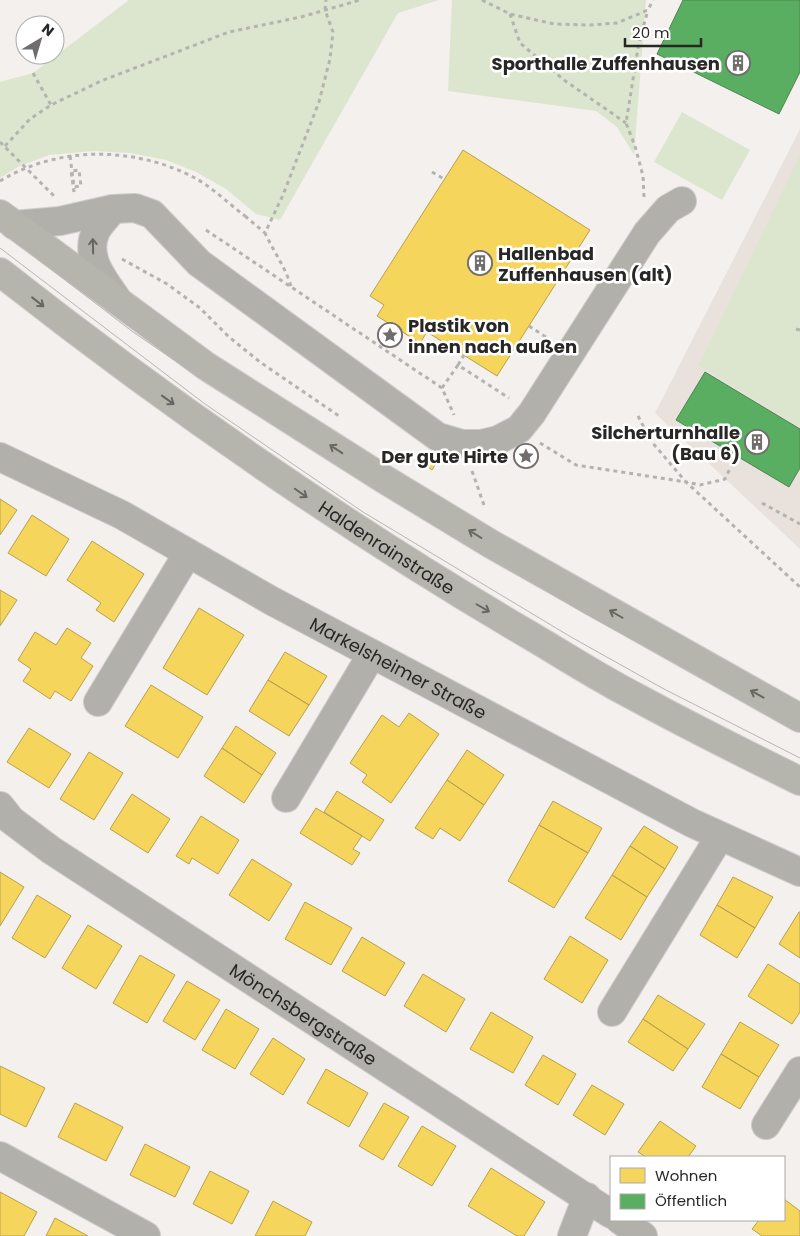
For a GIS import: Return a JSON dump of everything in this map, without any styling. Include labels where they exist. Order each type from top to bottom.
[{"type":"main road","points":[[7,219],[206,366],[384,480],[491,544],[800,718]]},
{"type":"main road","name":"Haldenrainstraße","points":[[0,272],[183,411],[323,507],[466,598],[633,696],[800,781]]},
{"type":"street","points":[[7,219],[35,224],[68,220],[113,209],[134,208],[152,214],[193,258],[207,269],[438,437],[462,444],[482,444],[498,440],[525,421],[652,228],[668,209],[682,201]]},
{"type":"street","points":[[113,209],[97,229],[93,238],[94,264],[122,304]]},
{"type":"street","name":"Markelsheimer Straße","points":[[0,457],[122,515],[272,601],[692,823],[800,872]]},
{"type":"street","points":[[98,702],[188,553]]},
{"type":"street","points":[[286,798],[372,654]]},
{"type":"street","name":"Mönchsbergstraße","points":[[0,806],[11,820],[51,850],[610,1213]]},
{"type":"street","points":[[612,1012],[720,836]]},
{"type":"street","points":[[766,1125],[800,1071]]},
{"type":"street","points":[[0,1156],[146,1236]]},
{"type":"street","points":[[572,1236],[587,1197]]},
{"type":"street","points":[[621,1221],[643,1236]]},
{"type":"path","points":[[266,233],[283,195],[319,102],[330,59],[333,32],[325,10],[326,0]]},
{"type":"path","points":[[5,146],[30,119],[51,105],[101,81],[229,32],[301,17],[360,0]]},
{"type":"path","points":[[482,0],[510,14],[554,24],[590,25],[617,23],[648,10]]},
{"type":"path","points":[[652,228],[644,216],[643,176],[635,146],[626,123],[639,42],[648,10],[653,0]]},
{"type":"path","points":[[510,14],[520,44],[564,80],[626,123]]},
{"type":"path","points":[[33,73],[51,105]]},
{"type":"path","points":[[0,181],[18,170],[52,159],[70,156],[91,154],[131,156],[166,164],[196,178],[266,233],[274,251],[286,270],[291,287]]},
{"type":"path","points":[[70,156],[71,164],[72,171],[74,187],[81,186],[79,170],[71,171],[75,197]]},
{"type":"path","points":[[432,172],[444,179]]},
{"type":"path","points":[[118,256],[167,284],[200,308],[229,337],[260,362],[343,419]]},
{"type":"path","points":[[529,326],[539,333]]},
{"type":"path","points":[[442,388],[464,355]]},
{"type":"path","points":[[458,365],[576,465],[700,485],[725,479],[736,456]]},
{"type":"path","points":[[638,416],[651,440],[686,482],[800,588]]},
{"type":"path","points":[[462,444],[485,508]]},
{"type":"path","points":[[762,503],[800,524]]},
{"type":"path","points":[[480,505],[493,513]]},
{"type":"shaded area","points":[[800,129],[800,549],[655,413]]},
{"type":"green space","points":[[129,0],[439,0],[398,13],[280,220],[256,214],[226,189],[196,172],[166,160],[130,153],[93,151],[49,155],[18,167],[0,178],[0,82],[33,73],[44,65],[65,65],[65,49]]},
{"type":"green space","points":[[452,0],[646,0],[634,155],[617,127],[596,111],[448,91]]},
{"type":"green space","points":[[682,112],[750,150],[722,200],[654,162]]},
{"type":"green space","points":[[800,155],[800,427],[699,365]]},
{"type":"building: Wohnen","name":"Hallenbad Zuffenhausen (alt)","points":[[463,150],[590,230],[497,376],[427,332],[420,343],[377,316],[384,305],[370,296]]},
{"type":"building: Wohnen","points":[[426,452],[438,460],[432,470],[420,461]]},
{"type":"building: Wohnen","points":[[0,499],[17,510],[0,535]]},
{"type":"building: Wohnen","points":[[32,515],[69,539],[46,576],[8,553]]},
{"type":"building: Wohnen","points":[[92,541],[144,574],[114,622],[96,610],[101,603],[67,580]]},
{"type":"building: Wohnen","points":[[0,590],[17,600],[0,626]]},
{"type":"building: Wohnen","points":[[199,608],[244,635],[207,695],[163,668]]},
{"type":"building: Wohnen","points":[[67,628],[91,643],[81,658],[93,666],[71,701],[55,691],[50,699],[23,681],[31,669],[18,660],[35,632],[56,645]]},
{"type":"building: Wohnen","points":[[285,652],[327,676],[309,705],[268,680]]},
{"type":"building: Wohnen","points":[[268,680],[309,705],[289,736],[249,711]]},
{"type":"building: Wohnen","points":[[151,685],[203,717],[178,758],[125,726]]},
{"type":"building: Wohnen","points":[[409,713],[439,734],[391,803],[362,782],[367,775],[350,763],[382,715],[399,727]]},
{"type":"building: Wohnen","points":[[236,726],[276,753],[262,775],[222,748]]},
{"type":"building: Wohnen","points":[[29,728],[71,754],[49,788],[7,762]]},
{"type":"building: Wohnen","points":[[222,748],[262,775],[244,803],[204,776]]},
{"type":"building: Wohnen","points":[[467,750],[504,775],[484,805],[447,780]]},
{"type":"building: Wohnen","points":[[89,752],[123,773],[94,820],[60,799]]},
{"type":"building: Wohnen","points":[[447,780],[484,805],[460,841],[440,828],[433,839],[415,828]]},
{"type":"building: Wohnen","points":[[337,791],[384,820],[370,841],[324,812]]},
{"type":"building: Wohnen","points":[[132,794],[170,819],[148,853],[110,829]]},
{"type":"building: Wohnen","points":[[553,801],[602,828],[588,853],[539,825]]},
{"type":"building: Wohnen","points":[[316,808],[362,836],[353,849],[360,853],[352,865],[300,833]]},
{"type":"building: Wohnen","points":[[201,816],[239,840],[218,874],[192,858],[189,864],[176,856]]},
{"type":"building: Wohnen","points":[[539,825],[588,853],[554,908],[508,881]]},
{"type":"building: Wohnen","points":[[644,826],[678,847],[665,869],[630,846]]},
{"type":"building: Wohnen","points":[[630,846],[665,869],[647,897],[612,875]]},
{"type":"building: Wohnen","points":[[252,859],[292,884],[269,921],[229,895]]},
{"type":"building: Wohnen","points":[[0,872],[24,887],[0,926]]},
{"type":"building: Wohnen","points":[[612,875],[647,897],[621,940],[585,918]]},
{"type":"building: Wohnen","points":[[733,877],[773,897],[755,928],[717,905]]},
{"type":"building: Wohnen","points":[[37,895],[71,916],[45,958],[12,938]]},
{"type":"building: Wohnen","points":[[305,902],[352,928],[331,965],[285,939]]},
{"type":"building: Wohnen","points":[[717,905],[755,928],[737,958],[700,935]]},
{"type":"building: Wohnen","points":[[800,912],[800,958],[779,944]]},
{"type":"building: Wohnen","points":[[88,925],[122,946],[96,989],[62,968]]},
{"type":"building: Wohnen","points":[[570,936],[608,960],[582,1003],[544,979]]},
{"type":"building: Wohnen","points":[[362,937],[405,963],[385,996],[342,971]]},
{"type":"building: Wohnen","points":[[140,955],[175,975],[147,1023],[113,1003]]},
{"type":"building: Wohnen","points":[[768,964],[800,984],[800,1012],[792,1024],[748,996]]},
{"type":"building: Wohnen","points":[[423,974],[465,999],[446,1032],[404,1006]]},
{"type":"building: Wohnen","points":[[187,981],[220,1000],[195,1040],[163,1021]]},
{"type":"building: Wohnen","points":[[658,995],[705,1024],[688,1049],[643,1019]]},
{"type":"building: Wohnen","points":[[226,1009],[259,1029],[235,1069],[202,1050]]},
{"type":"building: Wohnen","points":[[491,1012],[533,1037],[513,1073],[470,1049]]},
{"type":"building: Wohnen","points":[[643,1019],[688,1049],[673,1071],[628,1042]]},
{"type":"building: Wohnen","points":[[740,1022],[779,1045],[759,1077],[721,1054]]},
{"type":"building: Wohnen","points":[[273,1038],[305,1059],[283,1095],[250,1074]]},
{"type":"building: Wohnen","points":[[721,1054],[759,1077],[740,1109],[702,1087]]},
{"type":"building: Wohnen","points":[[543,1055],[576,1074],[558,1105],[525,1085]]},
{"type":"building: Wohnen","points":[[0,1066],[45,1088],[26,1127],[0,1114]]},
{"type":"building: Wohnen","points":[[326,1069],[368,1093],[349,1127],[307,1103]]},
{"type":"building: Wohnen","points":[[592,1085],[624,1104],[605,1135],[573,1115]]},
{"type":"building: Wohnen","points":[[75,1103],[123,1127],[106,1161],[58,1137]]},
{"type":"building: Wohnen","points":[[384,1103],[409,1117],[383,1160],[359,1146]]},
{"type":"building: Wohnen","points":[[660,1121],[696,1146],[689,1156],[644,1156],[638,1152]]},
{"type":"building: Wohnen","points":[[422,1126],[456,1146],[432,1186],[398,1166]]},
{"type":"building: Wohnen","points":[[145,1144],[190,1167],[175,1197],[130,1175]]},
{"type":"building: Wohnen","points":[[491,1168],[545,1202],[524,1236],[517,1236],[468,1206]]},
{"type":"building: Wohnen","points":[[210,1171],[249,1191],[232,1224],[193,1204]]},
{"type":"building: Wohnen","points":[[0,1192],[37,1212],[24,1236],[0,1236]]},
{"type":"building: Wohnen","points":[[785,1200],[800,1211],[800,1236],[762,1236],[752,1229],[758,1221],[785,1221]]},
{"type":"building: Wohnen","points":[[273,1201],[312,1222],[305,1236],[255,1236]]},
{"type":"building: Wohnen","points":[[55,1218],[88,1236],[46,1236]]},
{"type":"building: Öffentlich","name":"Sporthalle Zuffenhausen","points":[[683,0],[800,0],[800,72],[779,114],[657,54]]},
{"type":"building: Öffentlich","name":"Silcherturnhalle (Bau 6)","points":[[705,372],[800,429],[800,468],[789,487],[676,420]]},
{"type":"tram line","points":[[0,230],[133,332],[208,383],[465,542],[584,613],[800,731]]},
{"type":"tram line","points":[[0,248],[205,404],[363,512],[571,637],[664,689],[800,758]]},
{"type":"place","name":"Sporthalle Zuffenhausen","points":[[738,63]]},
{"type":"place","name":"Hallenbad Zuffenhausen (alt)","points":[[480,263]]},
{"type":"place","name":"Plastik von innen nach außen","points":[[390,335]]},
{"type":"place","name":"Silcherturnhalle (Bau 6)","points":[[757,442]]},
{"type":"place","name":"Der gute Hirte","points":[[526,456]]}]
